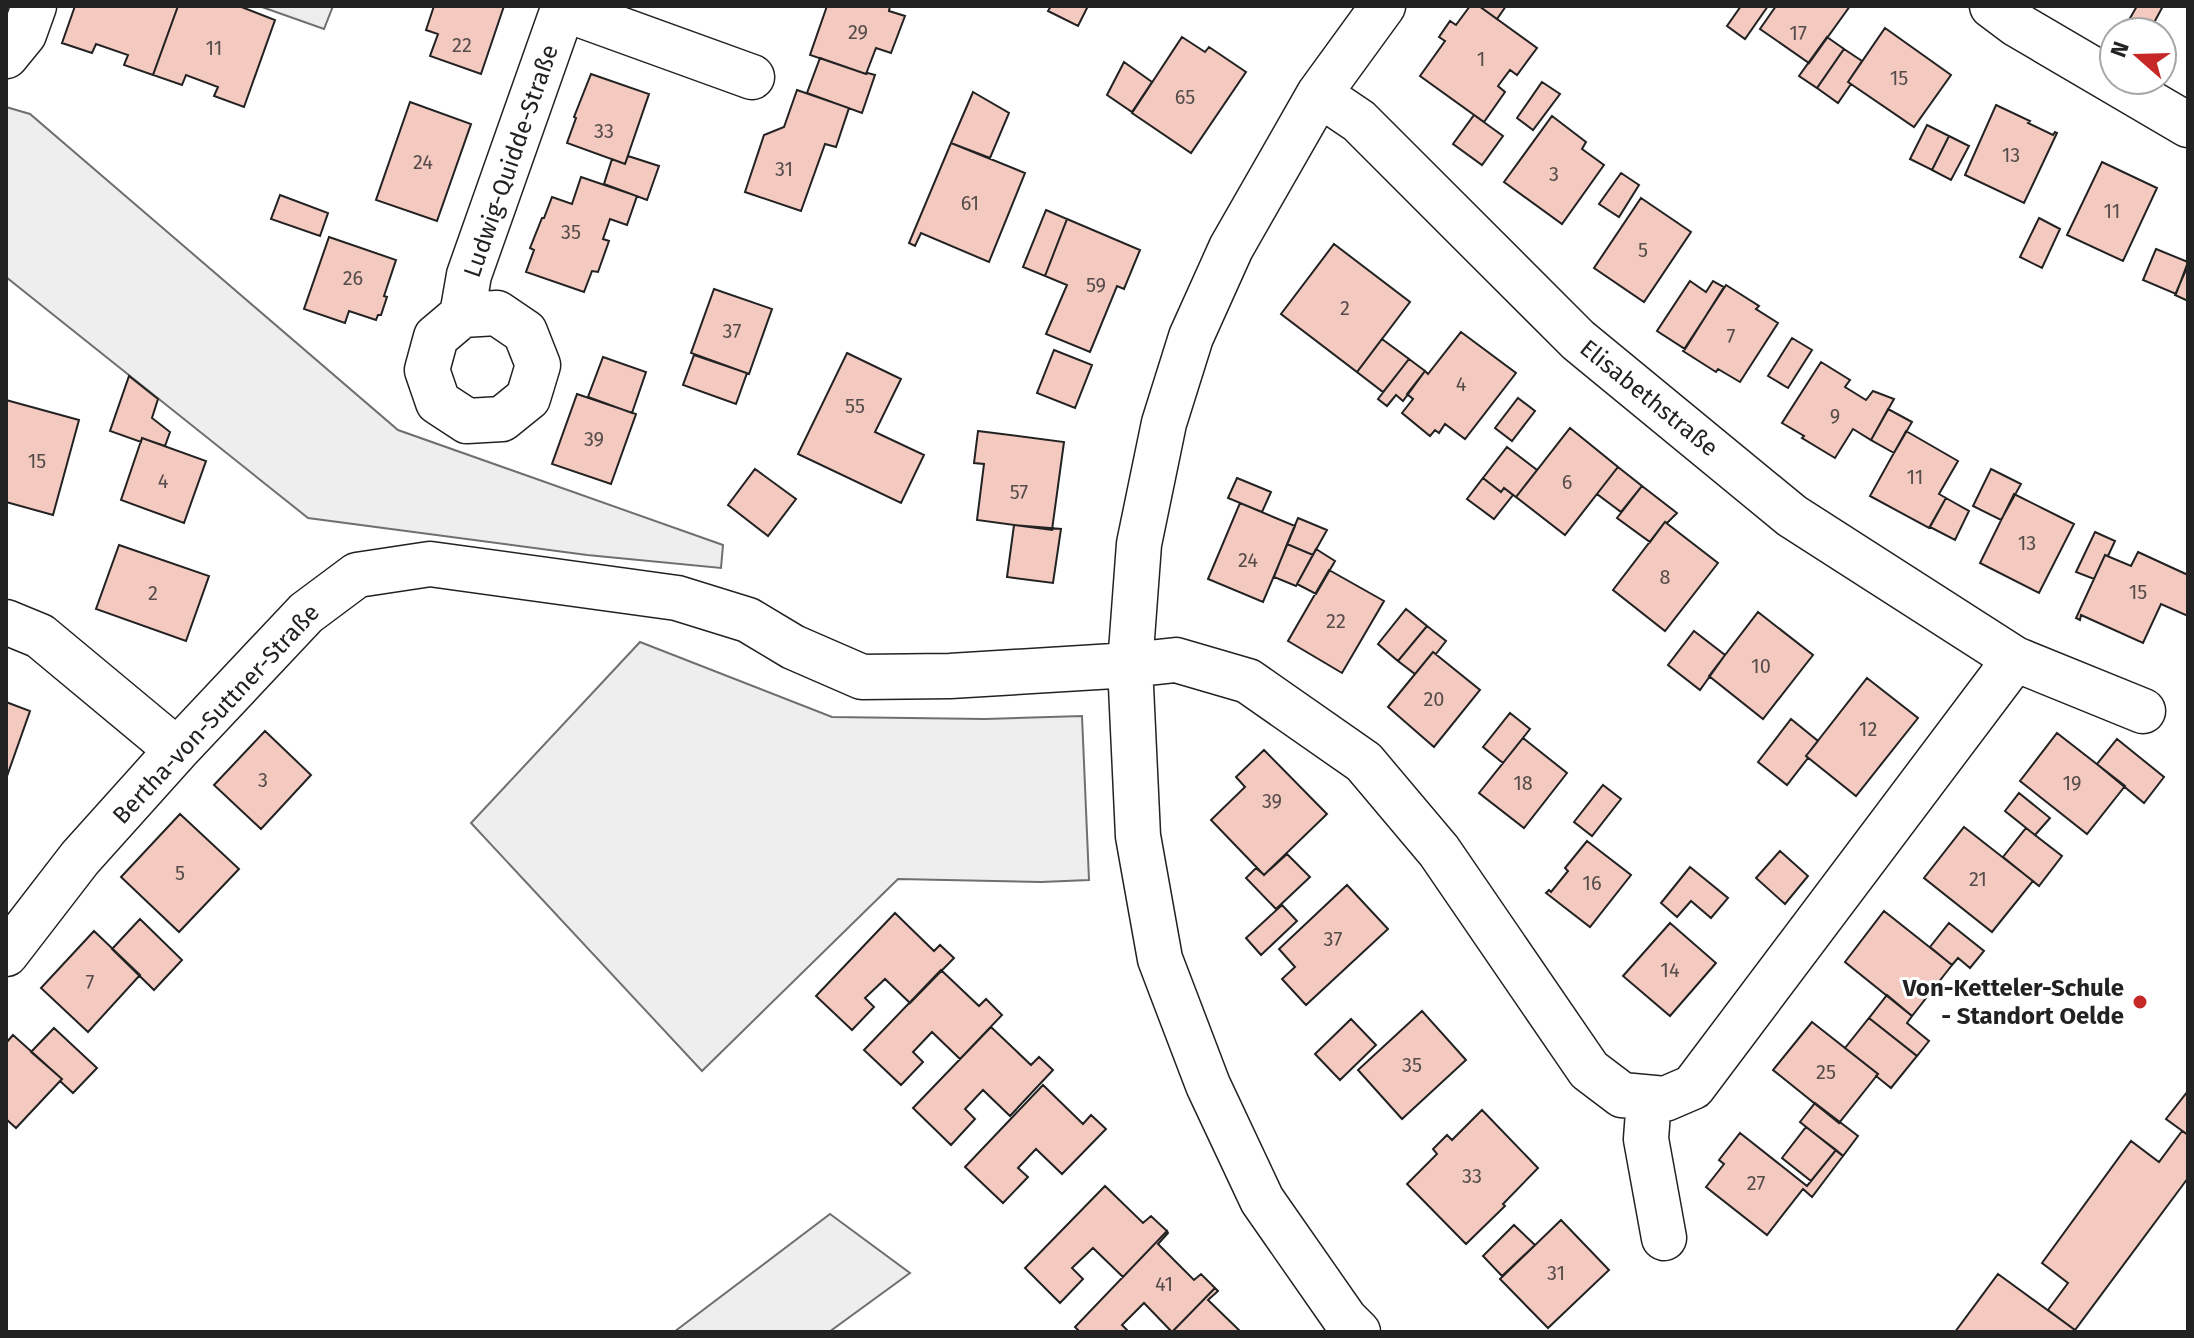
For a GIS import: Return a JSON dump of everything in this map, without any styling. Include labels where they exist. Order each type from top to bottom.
[{"type":"street","points":[[6,56],[24,34],[34,6]]},
{"type":"street","points":[[1358,1332],[1345,1319],[1262,1200],[1208,1085],[1160,959],[1138,836],[1130,665],[1139,544],[1164,423],[1191,337],[1231,248],[1319,94],[1383,6]]},
{"type":"street","points":[[1992,6],[2016,24],[2188,125]]},
{"type":"street","name":"Ludwig-Quidde-Straße","points":[[462,315],[469,275],[564,7],[752,77]]},
{"type":"street","name":"Elisabethstraße","points":[[1319,94],[1359,121],[1578,340],[1792,516],[2015,659],[2143,711]]},
{"type":"street","name":"Bertha-von-Suttner-Straße","points":[[6,954],[80,858],[177,750],[306,613],[357,575],[430,564],[677,598],[748,620],[793,647],[862,677],[950,676],[1130,665]]},
{"type":"street","points":[[6,622],[40,636],[177,750]]},
{"type":"street","points":[[1130,665],[1176,660],[1248,681],[1364,762],[1439,851],[1589,1070],[1622,1095],[1665,1099],[1693,1087],[2015,659]]},
{"type":"street","points":[[1649,1098],[1646,1139],[1664,1238]]},
{"type":"shaded area","points":[[259,6],[333,6],[324,29]]},
{"type":"shaded area","points":[[6,107],[30,114],[398,430],[723,545],[721,568],[587,555],[308,518],[6,277]]},
{"type":"shaded area","points":[[640,642],[832,717],[985,719],[1082,716],[1089,880],[898,879],[702,1071],[471,823]]},
{"type":"shaded area","points":[[830,1214],[910,1273],[829,1332],[674,1332]]},
{"type":"building","points":[[75,6],[178,6],[153,75],[124,65],[128,55],[96,44],[92,53],[62,43]]},
{"type":"building","points":[[178,6],[239,6],[275,20],[244,107],[214,96],[218,87],[186,75],[182,85],[153,75]]},
{"type":"building","points":[[434,6],[504,6],[481,74],[430,56],[438,34],[426,30]]},
{"type":"building","points":[[827,6],[890,6],[889,11],[905,16],[891,53],[876,48],[866,74],[810,55]]},
{"type":"building","points":[[1051,6],[1088,6],[1078,26],[1048,11]]},
{"type":"building","points":[[1470,6],[1479,6],[1537,48],[1517,75],[1510,70],[1498,86],[1505,92],[1484,122],[1420,76],[1445,41],[1439,37],[1450,21],[1456,25]]},
{"type":"building","points":[[1479,6],[1506,6],[1497,19]]},
{"type":"building","points":[[1741,6],[1768,6],[1745,39],[1727,26]]},
{"type":"building","points":[[1776,6],[1850,6],[1809,63],[1760,29]]},
{"type":"building","points":[[2137,6],[2163,6],[2158,16],[2131,16]]},
{"type":"building","points":[[1885,28],[1951,75],[1914,127],[1848,82]]},
{"type":"building","points":[[1182,37],[1205,52],[1209,47],[1246,72],[1191,153],[1132,113]]},
{"type":"building","points":[[1827,37],[1844,49],[1817,88],[1799,76]]},
{"type":"building","points":[[1844,49],[1862,61],[1838,103],[1817,88]]},
{"type":"building","points":[[820,58],[875,75],[862,113],[807,93]]},
{"type":"building","points":[[1124,62],[1152,82],[1132,112],[1107,95]]},
{"type":"building","points":[[591,74],[649,94],[625,164],[567,143]]},
{"type":"building","points":[[1542,82],[1560,94],[1533,130],[1517,118]]},
{"type":"building","points":[[797,90],[849,108],[836,147],[825,144],[801,211],[745,192],[764,135],[784,127]]},
{"type":"building","points":[[973,92],[1009,113],[990,158],[951,143]]},
{"type":"building","points":[[410,102],[471,124],[437,221],[376,200]]},
{"type":"building","points":[[1996,105],[2053,135],[2057,133],[2024,203],[1965,175]]},
{"type":"building","points":[[1474,115],[1503,136],[1482,165],[1453,144]]},
{"type":"building","points":[[1552,116],[1586,142],[1582,149],[1604,165],[1562,224],[1504,182]]},
{"type":"building","points":[[1927,125],[1949,136],[1932,170],[1910,159]]},
{"type":"building","points":[[1949,136],[1969,146],[1951,180],[1932,170]]},
{"type":"building","points":[[951,143],[1025,173],[989,262],[921,233],[915,246],[909,243]]},
{"type":"building","points":[[628,156],[659,166],[647,200],[604,184],[612,159],[625,164]]},
{"type":"building","points":[[2102,162],[2157,188],[2123,261],[2067,235]]},
{"type":"building","points":[[1621,173],[1639,185],[1619,217],[1599,204]]},
{"type":"building","points":[[581,177],[637,196],[627,225],[610,219],[603,239],[609,241],[598,272],[592,271],[584,292],[526,272],[534,250],[530,248],[552,197],[572,204]]},
{"type":"building","points":[[280,195],[328,213],[320,236],[271,219]]},
{"type":"building","points":[[1641,198],[1691,232],[1644,302],[1594,268]]},
{"type":"building","points":[[1046,210],[1067,219],[1045,276],[1023,267]]},
{"type":"building","points":[[2039,218],[2060,229],[2042,268],[2020,257]]},
{"type":"building","points":[[1067,219],[1140,250],[1124,289],[1117,286],[1090,352],[1046,334],[1067,285],[1045,276]]},
{"type":"building","points":[[329,237],[396,260],[381,315],[376,320],[349,311],[345,323],[304,309]]},
{"type":"building","points":[[1334,244],[1410,302],[1357,372],[1281,314]]},
{"type":"building","points":[[2156,249],[2188,262],[2176,294],[2143,280]]},
{"type":"building","points":[[2188,265],[2188,301],[2175,295]]},
{"type":"building","points":[[1690,281],[1706,292],[1713,281],[1724,287],[1685,349],[1657,331]]},
{"type":"building","points":[[1726,285],[1759,306],[1756,309],[1778,323],[1740,382],[1718,369],[1716,372],[1683,351]]},
{"type":"building","points":[[714,289],[772,309],[749,374],[691,353]]},
{"type":"building","points":[[1461,332],[1516,373],[1465,439],[1445,424],[1439,433],[1435,430],[1430,436],[1402,413],[1413,399],[1407,394],[1425,371],[1428,374]]},
{"type":"building","points":[[1792,338],[1812,350],[1788,388],[1768,376]]},
{"type":"building","points":[[1382,339],[1409,359],[1383,392],[1357,372]]},
{"type":"building","points":[[1054,350],[1092,365],[1075,408],[1037,393]]},
{"type":"building","points":[[847,353],[901,379],[875,432],[924,455],[901,503],[798,454]]},
{"type":"building","points":[[694,355],[747,373],[736,404],[683,385]]},
{"type":"building","points":[[603,357],[646,372],[632,413],[588,397]]},
{"type":"building","points":[[1409,359],[1425,371],[1403,401],[1396,395],[1387,406],[1378,399]]},
{"type":"building","points":[[1821,362],[1850,380],[1845,387],[1866,400],[1873,391],[1894,399],[1871,440],[1853,429],[1835,458],[1782,423]]},
{"type":"building","points":[[129,376],[158,399],[152,418],[170,432],[165,446],[142,438],[141,442],[110,431]]},
{"type":"building","points":[[577,394],[636,414],[611,484],[552,464]]},
{"type":"building","points":[[1518,398],[1535,411],[1512,441],[1495,428]]},
{"type":"building","points":[[6,400],[79,420],[53,515],[6,502]]},
{"type":"building","points":[[1888,409],[1912,422],[1894,453],[1871,440]]},
{"type":"building","points":[[1570,428],[1618,467],[1565,535],[1516,497]]},
{"type":"building","points":[[978,431],[1064,442],[1052,530],[977,520],[984,464],[974,463]]},
{"type":"building","points":[[1906,431],[1958,461],[1939,494],[1946,498],[1929,528],[1870,496]]},
{"type":"building","points":[[142,438],[206,461],[184,523],[121,500]]},
{"type":"building","points":[[1507,447],[1537,470],[1516,497],[1504,488],[1501,492],[1483,478]]},
{"type":"building","points":[[1618,467],[1642,486],[1621,512],[1597,494]]},
{"type":"building","points":[[755,469],[796,499],[768,536],[728,505]]},
{"type":"building","points":[[1991,469],[2021,484],[2001,520],[1973,506]]},
{"type":"building","points":[[1237,478],[1271,492],[1262,512],[1228,498]]},
{"type":"building","points":[[1483,478],[1501,492],[1504,488],[1513,495],[1494,519],[1467,499]]},
{"type":"building","points":[[1642,486],[1677,513],[1665,522],[1650,542],[1617,518]]},
{"type":"building","points":[[2014,494],[2074,524],[2039,593],[1980,563]]},
{"type":"building","points":[[1946,498],[1969,511],[1955,540],[1930,527]]},
{"type":"building","points":[[1240,503],[1295,526],[1263,602],[1208,579]]},
{"type":"building","points":[[1298,518],[1327,530],[1313,555],[1287,544]]},
{"type":"building","points":[[1665,522],[1718,563],[1665,631],[1613,590]]},
{"type":"building","points":[[1014,525],[1061,529],[1053,583],[1007,577]]},
{"type":"building","points":[[2095,532],[2115,541],[2094,579],[2076,572]]},
{"type":"building","points":[[1287,544],[1313,555],[1296,586],[1274,577]]},
{"type":"building","points":[[119,545],[209,576],[186,641],[96,609]]},
{"type":"building","points":[[1316,549],[1335,561],[1316,594],[1297,584]]},
{"type":"building","points":[[2138,552],[2188,575],[2188,616],[2161,604],[2143,643],[2081,615],[2080,620],[2076,618],[2105,555],[2131,566]]},
{"type":"building","points":[[1329,570],[1384,601],[1342,673],[1288,641]]},
{"type":"building","points":[[1406,609],[1427,626],[1398,661],[1378,644]]},
{"type":"building","points":[[1758,612],[1813,655],[1763,719],[1709,676]]},
{"type":"building","points":[[1427,626],[1446,641],[1415,674],[1398,661]]},
{"type":"building","points":[[1694,631],[1725,655],[1700,690],[1668,665]]},
{"type":"building","points":[[1433,652],[1480,690],[1434,747],[1388,707]]},
{"type":"building","points":[[1867,678],[1918,718],[1856,796],[1806,756]]},
{"type":"building","points":[[6,702],[30,711],[6,779]]},
{"type":"building","points":[[1510,713],[1530,729],[1503,763],[1483,747]]},
{"type":"building","points":[[1791,719],[1818,741],[1787,785],[1758,762]]},
{"type":"building","points":[[265,731],[311,775],[261,829],[214,785]]},
{"type":"building","points":[[2057,733],[2125,786],[2087,834],[2020,781]]},
{"type":"building","points":[[1523,738],[1567,773],[1524,828],[1479,793]]},
{"type":"building","points":[[2117,739],[2164,777],[2144,803],[2097,764]]},
{"type":"building","points":[[1264,750],[1327,814],[1264,875],[1211,820],[1245,787],[1236,777]]},
{"type":"building","points":[[1603,785],[1621,799],[1592,836],[1574,822]]},
{"type":"building","points":[[2019,793],[2050,818],[2035,835],[2005,811]]},
{"type":"building","points":[[180,814],[239,869],[179,932],[121,877]]},
{"type":"building","points":[[1964,827],[2033,881],[1992,932],[1924,878]]},
{"type":"building","points":[[2026,828],[2062,856],[2039,886],[2003,857]]},
{"type":"building","points":[[1587,841],[1631,875],[1590,927],[1546,893],[1551,892],[1568,871],[1565,868]]},
{"type":"building","points":[[1780,851],[1808,876],[1785,904],[1756,878]]},
{"type":"building","points":[[1287,854],[1310,877],[1276,909],[1246,878],[1256,868],[1264,875]]},
{"type":"building","points":[[1690,867],[1728,898],[1711,918],[1691,901],[1677,917],[1661,903]]},
{"type":"building","points":[[1347,885],[1388,929],[1306,1005],[1282,979],[1295,967],[1279,949]]},
{"type":"building","points":[[1282,905],[1297,921],[1261,955],[1246,938]]},
{"type":"building","points":[[1884,911],[1952,965],[1912,1016],[1845,962]]},
{"type":"building","points":[[895,913],[934,951],[940,945],[954,958],[910,1003],[885,979],[865,998],[874,1007],[852,1030],[816,996]]},
{"type":"building","points":[[140,919],[182,960],[154,990],[112,949]]},
{"type":"building","points":[[1670,923],[1716,963],[1670,1016],[1623,976]]},
{"type":"building","points":[[1949,923],[1984,951],[1970,968],[1958,958],[1952,965],[1930,947]]},
{"type":"building","points":[[94,931],[140,975],[88,1032],[41,988]]},
{"type":"building","points":[[941,970],[979,1006],[986,999],[1002,1015],[960,1059],[932,1032],[913,1052],[923,1062],[901,1085],[864,1050]]},
{"type":"building","points":[[1887,995],[1912,1016],[1907,1023],[1929,1041],[1917,1056],[1869,1018]]},
{"type":"building","points":[[1422,1011],[1466,1060],[1402,1119],[1358,1070]]},
{"type":"building","points":[[1869,1018],[1917,1056],[1891,1088],[1845,1048]]},
{"type":"building","points":[[1351,1019],[1376,1045],[1340,1080],[1315,1054]]},
{"type":"building","points":[[1812,1022],[1878,1074],[1839,1123],[1773,1070]]},
{"type":"building","points":[[991,1027],[1031,1065],[1039,1057],[1053,1070],[1010,1116],[983,1090],[965,1109],[975,1119],[951,1145],[913,1108]]},
{"type":"building","points":[[54,1028],[97,1068],[73,1093],[31,1052]]},
{"type":"building","points":[[13,1035],[62,1079],[16,1128],[6,1119],[6,1043]]},
{"type":"building","points":[[1043,1085],[1083,1124],[1091,1115],[1106,1129],[1062,1174],[1036,1149],[1018,1168],[1028,1177],[1003,1203],[965,1167]]},
{"type":"building","points":[[2188,1091],[2188,1135],[2166,1119]]},
{"type":"building","points":[[1815,1103],[1858,1136],[1843,1156],[1800,1122]]},
{"type":"building","points":[[1482,1110],[1538,1168],[1466,1244],[1407,1184],[1437,1154],[1433,1149],[1447,1135],[1452,1140]]},
{"type":"building","points":[[1806,1127],[1836,1150],[1811,1181],[1782,1158]]},
{"type":"building","points":[[2182,1131],[2188,1135],[2188,1178],[2075,1330],[2048,1310],[2068,1283],[2042,1263],[2131,1141],[2159,1162]]},
{"type":"building","points":[[1740,1133],[1807,1186],[1836,1150],[1843,1156],[1812,1197],[1803,1189],[1767,1235],[1706,1187],[1724,1164],[1719,1160]]},
{"type":"building","points":[[1105,1186],[1143,1223],[1151,1216],[1167,1231],[1123,1277],[1093,1248],[1072,1268],[1083,1279],[1060,1303],[1025,1268]]},
{"type":"building","points":[[1561,1220],[1609,1270],[1548,1328],[1500,1279]]},
{"type":"building","points":[[1514,1225],[1535,1245],[1502,1276],[1483,1256]]},
{"type":"building","points":[[1167,1231],[1158,1244],[1194,1280],[1201,1274],[1215,1288],[1172,1332],[1144,1303],[1122,1325],[1129,1332],[1080,1332],[1075,1327]]},
{"type":"building","points":[[1998,1274],[2075,1330],[2077,1332],[1955,1332]]},
{"type":"building","points":[[1215,1288],[1218,1291],[1208,1300],[1241,1332],[1172,1332]]},
{"type":"place","name":"Von-Ketteler-Schule - Standort Oelde","points":[[2140,1002]]}]
